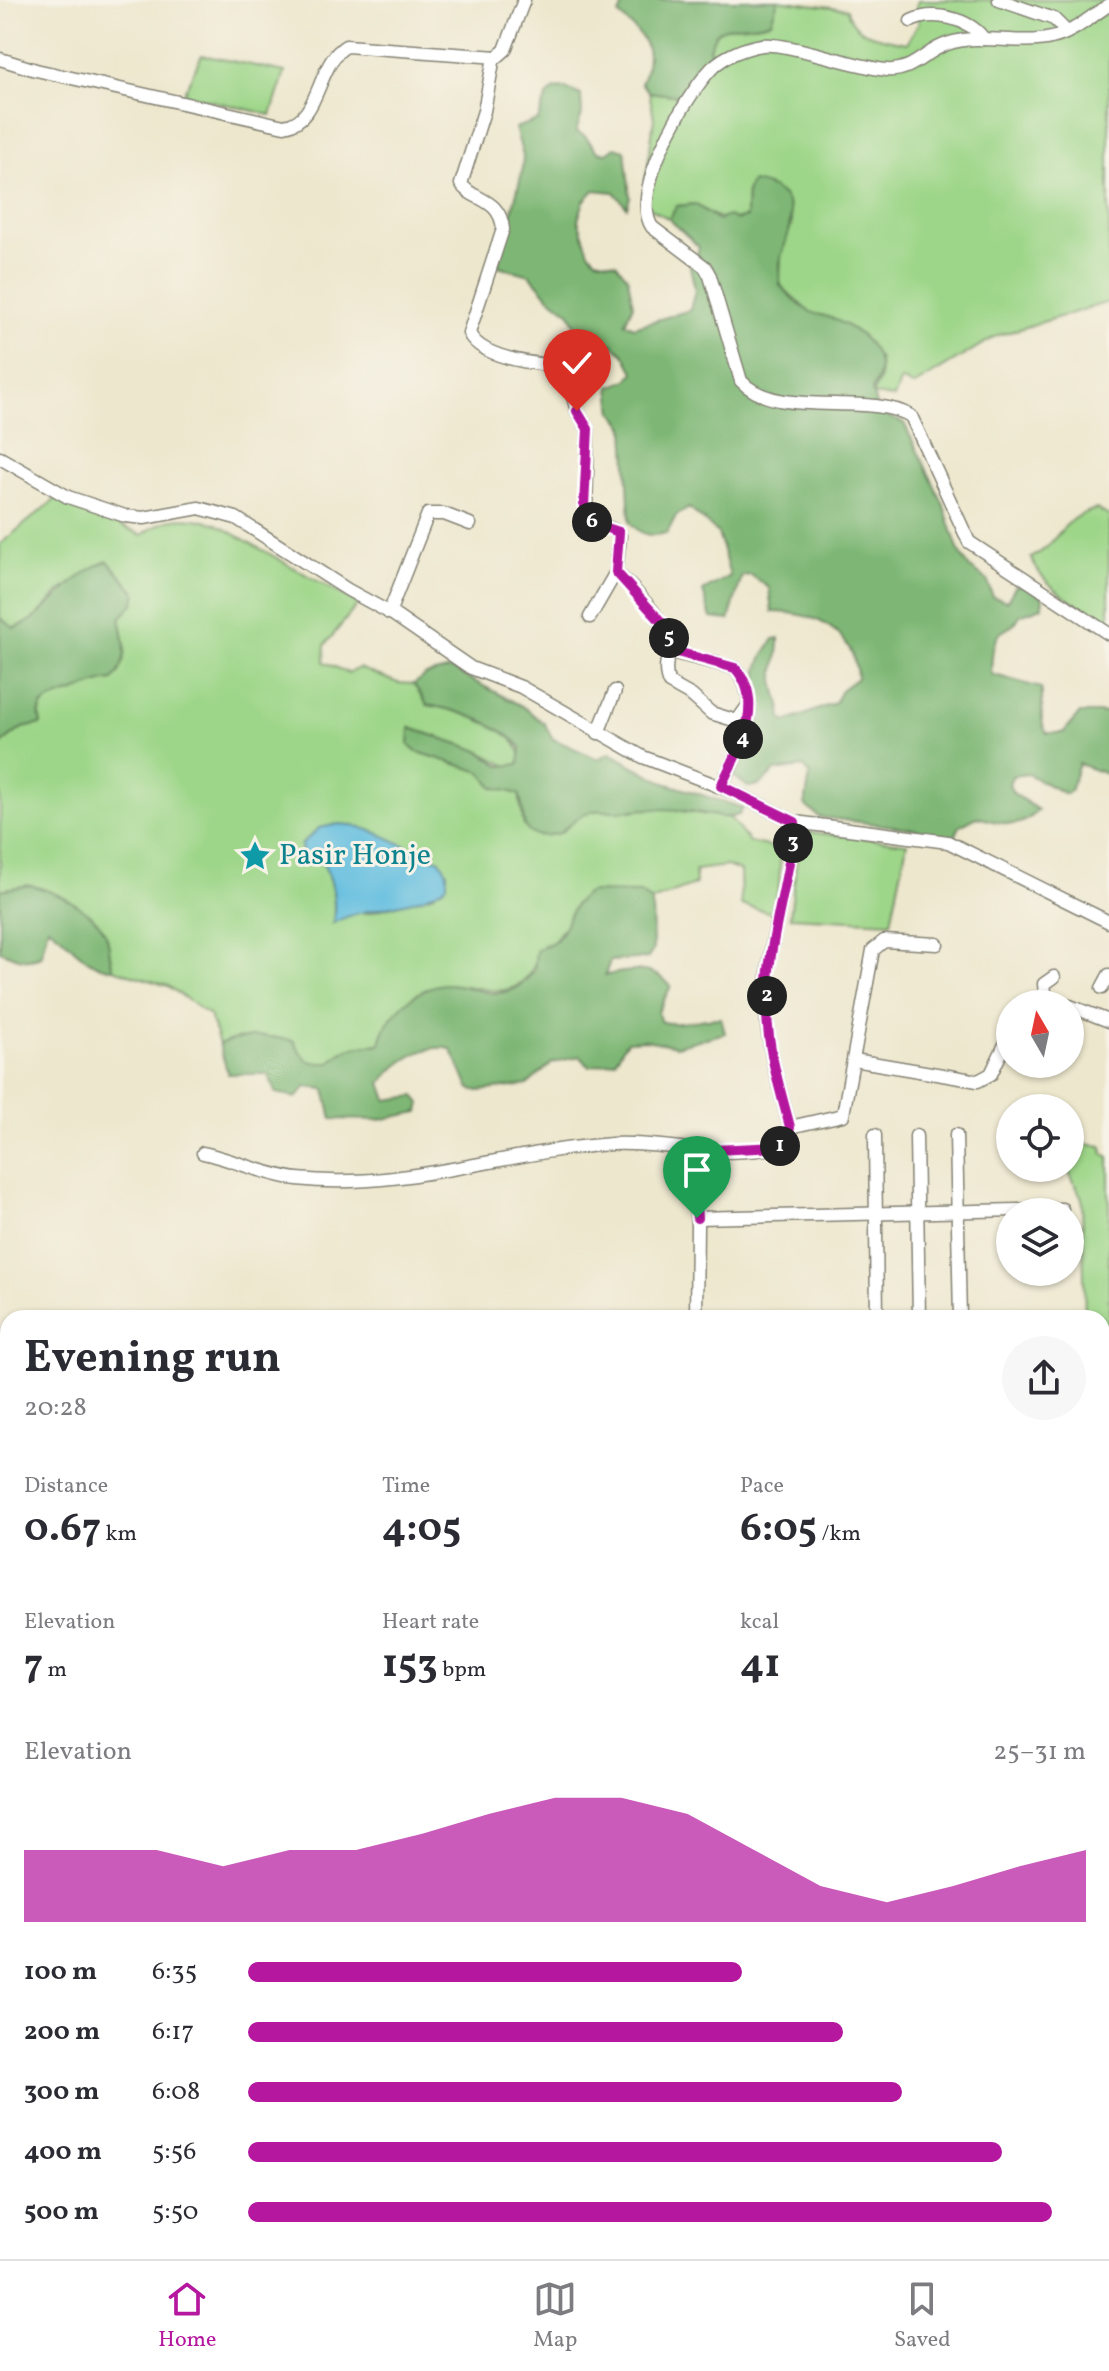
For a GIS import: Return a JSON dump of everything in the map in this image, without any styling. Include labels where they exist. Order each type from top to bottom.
[{"type":"street","points":[[0,59],[36,70],[284,126],[299,122],[306,114],[333,57],[346,46],[494,57],[505,50],[524,0]]},
{"type":"street","points":[[999,0],[1054,19],[1067,32]]},
{"type":"street","points":[[1109,5],[1067,32],[1041,40],[984,39],[947,44],[904,69],[857,65],[764,45],[725,58],[687,99],[660,153],[647,202],[647,219],[705,267],[741,381],[751,392],[804,403],[879,406],[911,416],[969,542],[1109,634]]},
{"type":"street","points":[[911,21],[928,15],[947,18],[978,30],[984,39]]},
{"type":"street","points":[[494,57],[484,111],[461,184],[489,201],[502,221],[503,229],[469,333],[474,342],[510,359],[565,369],[577,411],[589,433],[584,506],[595,524],[619,532],[616,572],[590,617]]},
{"type":"street","points":[[0,458],[68,497],[125,516],[144,518],[199,508],[236,518],[471,668],[521,687],[598,733],[690,777],[721,786],[795,822],[948,842],[1109,922]]},
{"type":"street","points":[[389,613],[425,516],[437,513],[470,524]]},
{"type":"street","points":[[616,572],[665,626],[669,647],[666,667],[669,683],[719,717],[737,721],[747,707]]},
{"type":"street","points":[[669,647],[675,653],[737,670],[747,689],[750,712],[746,732],[721,786]]},
{"type":"street","points":[[598,733],[615,691]]},
{"type":"street","points":[[203,1153],[296,1179],[377,1180],[483,1165],[555,1148],[616,1144],[692,1151],[776,1147],[788,1138],[790,1127],[769,1042],[766,1010],[769,974],[790,873],[795,822]]},
{"type":"street","points":[[790,1127],[843,1115],[873,950],[884,941],[937,944]]},
{"type":"street","points":[[1102,988],[1109,975]]},
{"type":"street","points":[[1044,990],[1044,984],[1054,977]]},
{"type":"street","points":[[1084,1013],[1109,1026]]},
{"type":"street","points":[[854,1060],[978,1081],[991,1074],[996,1063]]},
{"type":"street","points":[[875,1135],[877,1310]]},
{"type":"street","points":[[956,1135],[960,1310]]},
{"type":"street","points":[[916,1136],[919,1310]]},
{"type":"street","points":[[692,1151],[697,1218],[696,1310]]},
{"type":"street","points":[[697,1218],[996,1211]]},
{"type":"green space","points":[[625,0],[778,0],[771,21],[729,27],[716,33],[709,48],[714,61],[680,96],[649,92],[641,83],[648,52],[641,37],[619,15]]},
{"type":"green space","points":[[778,0],[847,9],[850,18],[862,31],[907,43],[919,22],[915,11],[918,0],[1109,0],[1109,302],[996,336],[913,386],[901,380],[894,398],[872,395],[880,378],[879,358],[807,310],[780,285],[781,255],[792,223],[788,204],[747,190],[746,217],[731,220],[713,215],[695,204],[677,206],[669,219],[643,204],[654,118],[649,92],[680,96],[714,56],[709,48],[715,33],[728,27],[771,21]]},
{"type":"green space","points":[[202,55],[285,72],[271,115],[183,94]]},
{"type":"green space","points":[[564,88],[581,95],[582,114],[576,132],[585,136],[598,152],[607,153],[615,147],[625,150],[630,197],[627,207],[614,192],[594,190],[584,201],[578,220],[589,252],[596,259],[616,263],[628,278],[633,305],[625,323],[634,327],[690,310],[695,290],[690,266],[695,263],[699,247],[669,219],[677,206],[695,204],[718,220],[728,216],[737,220],[746,217],[747,190],[752,182],[767,186],[785,199],[790,218],[780,261],[780,285],[805,309],[844,324],[872,347],[879,368],[872,390],[878,413],[904,423],[943,503],[958,549],[969,567],[987,580],[993,597],[1007,601],[1015,587],[1023,584],[1043,597],[1042,607],[1020,615],[997,637],[992,652],[991,674],[1041,688],[1042,722],[1047,733],[1063,733],[1080,713],[1109,713],[1109,775],[1079,764],[1070,791],[1065,794],[1028,774],[1012,776],[1009,785],[1013,793],[1038,810],[1024,821],[1010,824],[977,817],[960,826],[954,839],[915,829],[819,817],[805,805],[810,775],[804,767],[775,771],[760,785],[748,787],[734,776],[738,762],[758,726],[761,705],[758,672],[774,639],[779,638],[774,682],[782,719],[786,722],[835,703],[841,690],[857,678],[855,662],[841,636],[830,627],[804,616],[772,612],[769,588],[751,575],[742,576],[729,620],[711,618],[703,591],[730,576],[718,533],[689,508],[676,516],[667,533],[646,534],[630,522],[625,427],[613,412],[610,387],[628,380],[634,372],[624,354],[612,344],[606,351],[597,350],[581,339],[570,313],[548,296],[530,275],[498,266],[522,172],[523,156],[515,128],[538,120],[547,96],[555,89]]},
{"type":"green space","points":[[57,498],[142,535],[161,523],[177,518],[215,523],[358,604],[325,645],[324,662],[348,673],[359,668],[398,683],[414,684],[427,704],[487,724],[514,742],[520,753],[519,765],[511,768],[477,750],[411,728],[415,751],[481,772],[493,787],[519,794],[524,827],[560,833],[583,814],[601,808],[631,811],[652,807],[730,818],[749,842],[781,849],[779,886],[772,913],[741,905],[740,871],[727,866],[695,870],[696,884],[652,901],[640,893],[563,928],[553,943],[543,945],[530,972],[516,986],[500,990],[446,985],[426,990],[393,1017],[380,1044],[352,1048],[330,1063],[310,1064],[303,1059],[294,1041],[238,1038],[219,1044],[210,1016],[168,986],[113,969],[108,944],[48,892],[30,885],[0,890],[0,745],[22,728],[41,724],[41,709],[50,700],[113,680],[124,659],[120,618],[134,603],[108,562],[61,590],[32,621],[14,628],[0,618],[0,544]],"holes":[[[373,831],[407,850],[440,860],[435,894],[368,913],[354,912],[333,923],[333,892],[322,863]]]},
{"type":"green space","points":[[1097,509],[1109,516],[1109,625],[1054,588],[1044,579],[1031,558],[1048,546],[1074,519]]},
{"type":"green space","points":[[108,561],[136,593],[134,603],[120,618],[125,651],[118,673],[113,680],[49,700],[41,709],[41,724],[22,728],[0,745],[0,618],[14,628],[25,624],[81,576]]},
{"type":"green space","points":[[451,669],[522,706],[544,723],[553,739],[598,759],[610,753],[665,783],[743,808],[739,815],[728,817],[665,809],[596,811],[581,816],[560,833],[535,835],[525,826],[519,794],[493,787],[481,772],[415,751],[409,745],[410,728],[477,750],[501,766],[519,764],[521,747],[501,731],[465,714],[427,705],[414,684],[426,675]]},
{"type":"green space","points":[[800,831],[907,843],[891,922],[790,917]]},
{"type":"green space","points":[[30,885],[63,897],[94,918],[107,937],[113,969],[95,965],[48,927],[41,956],[24,959],[0,951],[0,890]]},
{"type":"green space","points":[[590,892],[640,893],[652,901],[653,950],[648,958],[610,961],[605,975],[640,971],[656,974],[671,986],[658,1012],[660,1021],[674,1023],[721,1018],[725,1033],[676,1046],[646,1040],[627,1041],[615,1061],[589,1067],[580,1056],[552,1063],[527,1085],[479,1091],[470,1089],[451,1049],[431,1049],[403,1061],[381,1083],[387,1100],[415,1096],[421,1103],[419,1112],[378,1120],[332,1119],[325,1089],[306,1087],[296,1098],[276,1093],[268,1074],[228,1074],[219,1044],[256,1036],[284,1039],[294,1041],[308,1060],[330,1063],[352,1048],[380,1044],[392,1017],[423,991],[452,984],[489,993],[516,988],[534,971],[536,951],[558,938],[578,901]]},
{"type":"green space","points":[[1084,1144],[1102,1146],[1103,1154],[1109,1158],[1109,1310],[1085,1310],[1082,1198],[1074,1182],[1084,1182]]},
{"type":"water","points":[[339,824],[364,828],[440,860],[447,872],[447,885],[420,899],[333,923],[334,900],[329,876],[322,863],[303,860],[301,845],[319,828]]},
{"type":"place","name":"Pasir Honje","points":[[255,856]]},
{"type":"route","points":[[577,411],[589,433],[584,506],[586,514],[595,524],[619,532],[616,572],[665,626],[670,650],[735,668],[747,689],[749,722],[721,786],[795,822],[790,873],[778,916],[766,1010],[769,1042],[790,1127],[788,1138],[776,1147],[745,1151],[692,1151],[697,1218]]}]
